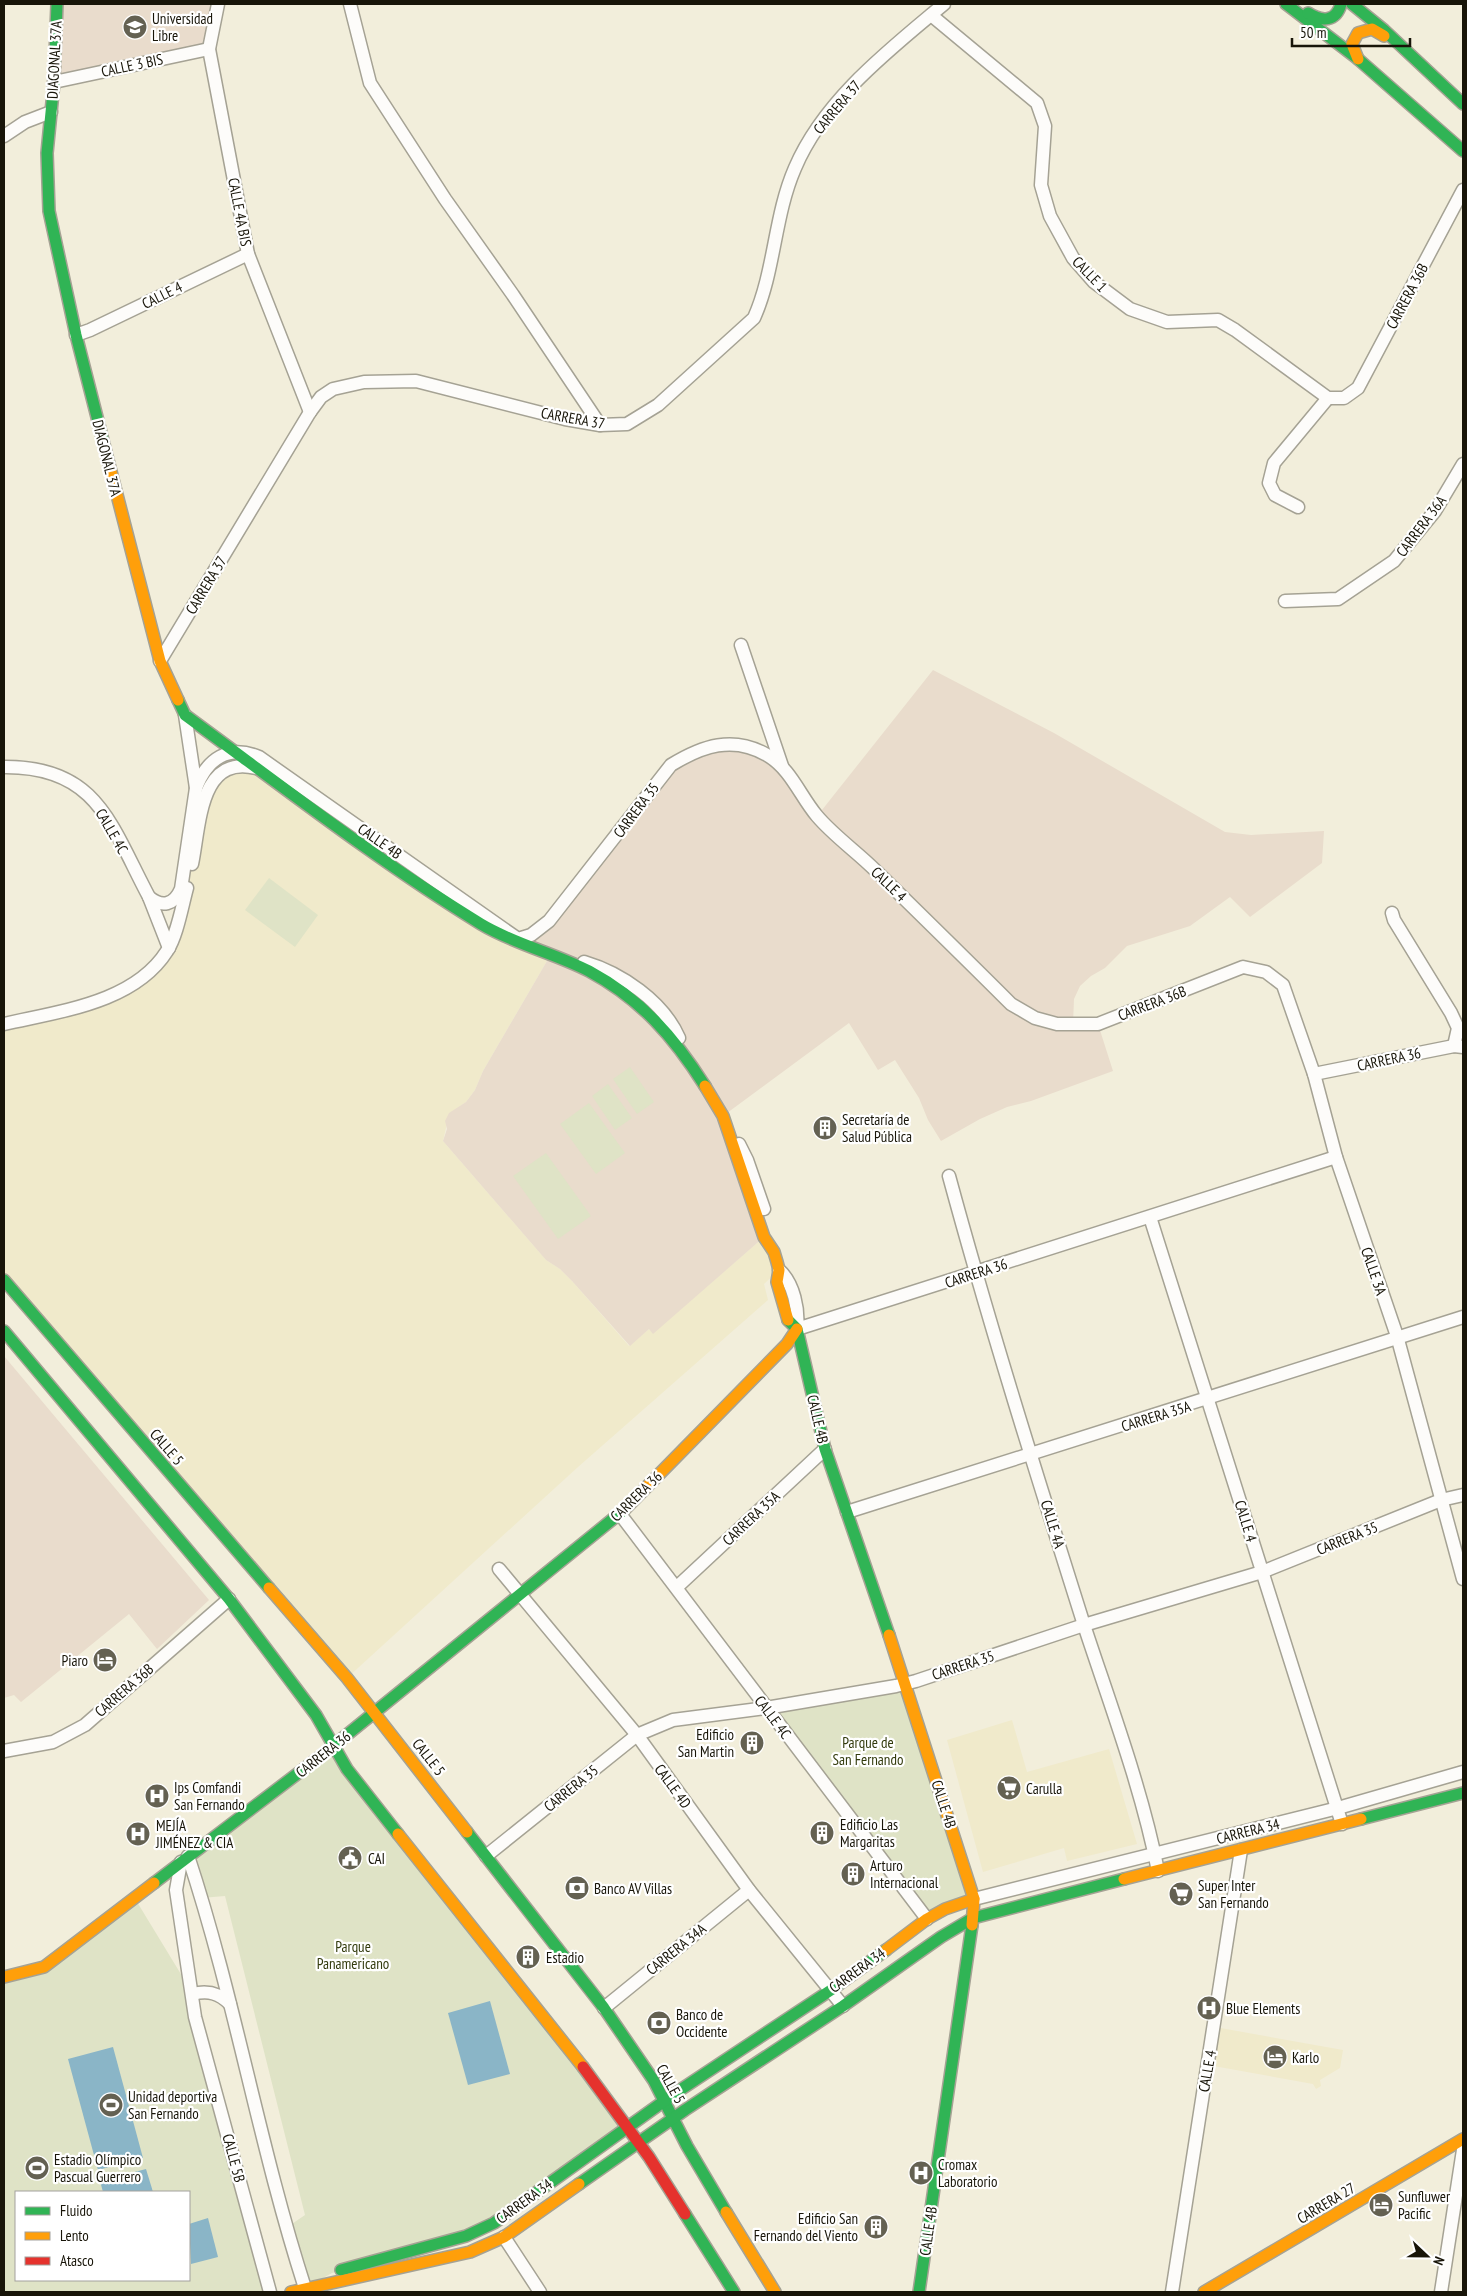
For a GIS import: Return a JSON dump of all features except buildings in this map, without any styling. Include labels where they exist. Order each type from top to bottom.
[{"type":"street","name":"DIAGONAL 37A","points":[[57,4],[54,82],[46,168],[49,211],[76,335],[160,661],[185,715],[201,789],[181,889],[172,902],[161,904],[148,897]]},
{"type":"street","name":"CALLE 4A BIS","points":[[218,4],[209,49],[248,254],[310,412]]},
{"type":"street","points":[[350,4],[370,83],[445,199],[513,295],[600,425]]},
{"type":"street","name":"CARRERA 37","points":[[160,661],[310,412],[321,397],[333,389],[364,382],[416,381],[565,419],[600,425],[627,424],[658,405],[754,318],[761,301],[785,198],[795,168],[819,125],[878,60],[944,4]]},
{"type":"street","points":[[1286,4],[1358,59],[1463,151]]},
{"type":"street","points":[[1295,4],[1314,18],[1327,21],[1338,13],[1341,4]]},
{"type":"street","points":[[1352,4],[1463,104]]},
{"type":"street","name":"CALLE 1","points":[[931,15],[1037,103],[1045,126],[1041,185],[1050,216],[1072,258],[1094,282],[1130,309],[1167,322],[1218,320],[1235,330],[1328,398]]},
{"type":"street","points":[[1358,59],[1353,50],[1354,38],[1362,30],[1372,29],[1381,34],[1420,72],[1440,82]]},
{"type":"street","name":"CALLE 3 BIS","points":[[54,82],[209,49]]},
{"type":"street","points":[[4,136],[25,122],[51,112]]},
{"type":"street","name":"CARRERA 36B","points":[[1328,398],[1344,398],[1358,388],[1463,190]]},
{"type":"street","name":"CALLE 4","points":[[76,335],[248,254]]},
{"type":"street","points":[[1298,506],[1275,495],[1269,483],[1272,470],[1274,463],[1328,398]]},
{"type":"street","name":"CARRERA 36A","points":[[1285,601],[1338,599],[1394,561],[1435,511],[1463,464]]},
{"type":"street","points":[[741,645],[782,766]]},
{"type":"street","name":"CALLE 4B","points":[[185,715],[369,849],[483,924],[547,952],[592,964],[611,972],[642,992],[669,1020],[677,1032],[690,1060],[747,1160],[770,1230],[779,1270],[787,1277],[798,1315],[797,1330],[825,1449],[906,1684],[974,1899],[973,1918],[919,2292]]},
{"type":"street","name":"CARRERA 35","points":[[518,939],[531,935],[549,921],[671,765],[693,751],[706,747],[734,745],[750,748]]},
{"type":"street","name":"CALLE 4","points":[[750,748],[766,754],[782,766],[818,816],[1011,1004],[1035,1018]]},
{"type":"street","points":[[4,1024],[74,1007],[132,986],[154,969],[169,948],[187,889],[202,773],[213,761],[227,754],[238,752]]},
{"type":"street","name":"CALLE 4B","points":[[238,752],[259,757],[276,768],[518,939]]},
{"type":"street","points":[[201,789],[226,770],[240,766],[256,768],[270,776]]},
{"type":"street","name":"CALLE 4C","points":[[4,767],[46,770],[72,781],[90,796],[101,809],[148,897],[169,948]]},
{"type":"street","points":[[1392,913],[1394,920],[1451,1013],[1458,1028],[1459,1046]]},
{"type":"street","name":"CARRERA 35","points":[[547,952],[549,921]]},
{"type":"street","name":"CARRERA 36B","points":[[1035,1018],[1056,1024],[1098,1024],[1243,967],[1266,972]]},
{"type":"street","name":"CALLE 3A","points":[[1266,972],[1283,986],[1314,1074],[1336,1157],[1397,1336],[1463,1579]]},
{"type":"street","name":"CARRERA 36","points":[[1314,1074],[1459,1046]]},
{"type":"street","name":"CARRERA 36","points":[[4,1977],[44,1967],[334,1746],[520,1593],[620,1514],[786,1344],[797,1330],[1336,1157]]},
{"type":"street","name":"CALLE 4A","points":[[949,1176],[1031,1455],[1127,1756],[1158,1871]]},
{"type":"street","name":"CALLE 4","points":[[1150,1217],[1342,1824]]},
{"type":"street","name":"CALLE 5","points":[[4,1280],[347,1678],[604,2008],[654,2081],[687,2146],[775,2292]]},
{"type":"street","name":"CARRERA 35A","points":[[847,1512],[1209,1399],[1397,1336],[1463,1317]]},
{"type":"street","points":[[4,1331],[229,1599],[316,1715],[347,1770],[607,2097],[639,2143],[734,2292]]},
{"type":"street","name":"CARRERA 35A","points":[[677,1587],[825,1449]]},
{"type":"street","name":"CARRERA 35","points":[[486,1856],[636,1735],[673,1720],[766,1708],[906,1684],[1084,1625],[1262,1572],[1441,1500],[1463,1495]]},
{"type":"street","name":"CALLE 4C","points":[[620,1514],[927,1920]]},
{"type":"street","name":"CALLE 4D","points":[[499,1569],[636,1735],[749,1890],[843,2006]]},
{"type":"street","name":"CARRERA 36B","points":[[4,1751],[53,1742],[85,1725],[229,1599]]},
{"type":"street","name":"CARRERA 34","points":[[305,2288],[332,2273],[466,2236],[494,2223],[664,2101],[831,1990],[945,1909],[974,1899],[1338,1808],[1463,1772]]},
{"type":"street","name":"CARRERA 34","points":[[291,2292],[470,2252],[504,2237],[672,2119],[843,2006],[941,1937],[973,1918],[1463,1793]]},
{"type":"street","name":"CALLE 4","points":[[1172,2292],[1242,1850]]},
{"type":"street","points":[[184,1859],[230,2004],[286,2228],[305,2288]]},
{"type":"street","name":"CALLE 5B","points":[[184,1859],[176,1890],[195,2017],[270,2292]]},
{"type":"street","name":"CARRERA 34A","points":[[604,2008],[749,1890]]},
{"type":"street","points":[[192,1994],[209,1992],[217,1994],[230,2004]]},
{"type":"street","name":"CARRERA 27","points":[[1204,2292],[1463,2139]]},
{"type":"street","points":[[1441,2292],[1463,2150]]},
{"type":"street","points":[[504,2237],[540,2292]]},
{"type":"shaded area","name":"Universidad Libre","points":[[57,4],[218,4],[209,49],[54,82]]},
{"type":"shaded area","points":[[933,670],[1054,733],[1225,832],[1251,835],[1324,831],[1322,863],[1250,917],[1230,897],[1190,926],[1127,946],[1105,968],[1091,976],[1080,986],[1074,999],[1073,1024],[1098,1024],[1113,1071],[1031,1101],[1007,1107],[980,1119],[941,1141],[928,1120],[919,1098],[895,1060],[878,1070],[849,1023],[723,1116],[764,1237],[653,1334],[649,1329],[630,1346],[572,1281],[560,1269],[546,1260],[443,1141],[447,1129],[445,1121],[449,1113],[466,1102],[475,1090],[483,1071],[547,961],[531,935],[655,785],[706,747],[766,754],[818,815]]},
{"type":"shaded area","points":[[240,766],[547,961],[483,1071],[475,1090],[466,1102],[449,1114],[443,1141],[546,1260],[560,1269],[572,1281],[629,1346],[649,1329],[653,1333],[764,1237],[779,1270],[764,1284],[768,1300],[578,1467],[347,1678],[4,1280],[4,1024],[74,1007],[154,969],[187,889],[207,790]]},
{"type":"shaded area","points":[[4,1356],[209,1600],[157,1649],[129,1614],[21,1702],[14,1695],[4,1698]]},
{"type":"shaded area","points":[[1012,1720],[1027,1772],[1109,1749],[1137,1844],[1067,1861],[1064,1848],[983,1872],[947,1740]]},
{"type":"shaded area","name":"Karlo","points":[[1215,2027],[1343,2050],[1340,2068],[1320,2080],[1321,2086],[1316,2089],[1313,2084],[1208,2065]]},
{"type":"green space","points":[[269,878],[318,915],[295,947],[245,910]]},
{"type":"green space","points":[[630,1067],[654,1102],[637,1114],[613,1079]]},
{"type":"green space","points":[[608,1084],[632,1118],[615,1130],[592,1096]]},
{"type":"green space","points":[[589,1103],[625,1153],[596,1174],[560,1124]]},
{"type":"green space","points":[[546,1153],[591,1216],[558,1239],[513,1176]]},
{"type":"green space","name":"Parque de San Fernando","points":[[906,1684],[974,1899],[927,1919],[766,1708]]},
{"type":"green space","name":"Parque Panamericano","points":[[334,1746],[628,2127],[466,2236],[332,2273],[305,2288],[286,2228],[305,2215],[225,1896],[201,1898],[188,1856]]},
{"type":"green space","name":"Unidad deportiva San Fernando","points":[[134,1897],[193,1994],[270,2292],[4,2292],[4,1977],[44,1967]]},
{"type":"water","points":[[490,2001],[510,2074],[468,2085],[448,2013]]},
{"type":"water","points":[[113,2047],[143,2158],[98,2170],[68,2059]]},
{"type":"water","points":[[146,2169],[153,2191],[103,2191],[100,2181]]},
{"type":"water","points":[[208,2218],[218,2257],[191,2264],[190,2224]]},
{"type":"traffic: fast","points":[[57,4],[54,82],[47,153],[49,211],[76,335],[109,464]]},
{"type":"traffic: fast","points":[[1286,4],[1358,59],[1463,151]]},
{"type":"traffic: fast","points":[[1308,13],[1318,18],[1328,19],[1336,14],[1341,4]]},
{"type":"traffic: fast","points":[[1352,4],[1384,30],[1463,104]]},
{"type":"traffic: fast","points":[[178,700],[185,715],[331,822],[443,900],[494,931],[589,971],[625,994],[668,1035],[705,1086]]},
{"type":"traffic: fast","points":[[4,1280],[269,1588]]},
{"type":"traffic: fast","points":[[788,1320],[797,1329],[825,1449],[889,1635]]},
{"type":"traffic: fast","points":[[4,1331],[229,1599],[316,1715],[347,1769],[398,1834]]},
{"type":"traffic: fast","points":[[154,1883],[322,1755],[624,1510]]},
{"type":"traffic: fast","points":[[1361,1819],[1463,1793]]},
{"type":"traffic: fast","points":[[467,1832],[604,2008],[654,2081],[687,2146],[726,2212]]},
{"type":"traffic: fast","points":[[579,2184],[685,2110],[843,2006],[941,1937],[973,1918],[1124,1879]]},
{"type":"traffic: fast","points":[[919,2292],[972,1925]]},
{"type":"traffic: fast","points":[[341,2270],[466,2236],[494,2223],[674,2094],[831,1990],[886,1950]]},
{"type":"traffic: fast","points":[[685,2214],[734,2292]]},
{"type":"traffic: slow","points":[[1358,59],[1352,44],[1358,33],[1372,29],[1384,36]]},
{"type":"traffic: slow","points":[[109,464],[160,661],[178,700]]},
{"type":"traffic: slow","points":[[705,1086],[723,1116],[764,1237],[774,1252],[779,1270],[777,1282],[788,1320]]},
{"type":"traffic: slow","points":[[624,1510],[787,1344],[797,1329]]},
{"type":"traffic: slow","points":[[269,1588],[347,1678],[467,1832]]},
{"type":"traffic: slow","points":[[889,1635],[974,1899],[972,1925]]},
{"type":"traffic: slow","points":[[1124,1879],[1361,1819]]},
{"type":"traffic: slow","points":[[398,1834],[583,2067]]},
{"type":"traffic: slow","points":[[4,1977],[44,1967],[154,1883]]},
{"type":"traffic: slow","points":[[886,1950],[927,1919],[945,1909],[974,1899]]},
{"type":"traffic: slow","points":[[1204,2292],[1463,2139]]},
{"type":"traffic: slow","points":[[291,2292],[470,2252],[504,2237],[579,2184]]},
{"type":"traffic: slow","points":[[726,2212],[775,2292]]},
{"type":"traffic: jam","points":[[583,2067],[649,2157],[685,2214]]},
{"type":"place","name":"Universidad Libre","points":[[135,27]]},
{"type":"place","name":"Secretaría de Salud Pública","points":[[825,1128]]},
{"type":"place","name":"Piaro","points":[[105,1660]]},
{"type":"place","name":"Edificio San Martin","points":[[752,1743]]},
{"type":"place","name":"Carulla","points":[[1009,1788]]},
{"type":"place","name":"Ips Comfandi San Fernando","points":[[157,1796]]},
{"type":"place","name":"Edificio Las Margaritas","points":[[822,1833]]},
{"type":"place","name":"MEJÍA JIMÉNEZ & CIA","points":[[138,1834]]},
{"type":"place","name":"CAI","points":[[350,1858]]},
{"type":"place","name":"Arturo Internacional","points":[[853,1874]]},
{"type":"place","name":"Banco AV Villas","points":[[577,1888]]},
{"type":"place","name":"Super Inter San Fernando","points":[[1181,1894]]},
{"type":"place","name":"Estadio","points":[[528,1957]]},
{"type":"place","name":"Blue Elements","points":[[1209,2008]]},
{"type":"place","name":"Banco de Occidente","points":[[659,2023]]},
{"type":"place","name":"Karlo","points":[[1275,2057]]},
{"type":"place","name":"Unidad deportiva San Fernando","points":[[111,2105]]},
{"type":"place","name":"Estadio Olímpico Pascual Guerrero","points":[[37,2168]]},
{"type":"place","name":"Cromax Laboratorio","points":[[921,2173]]},
{"type":"place","name":"Sunfluwer Pacific","points":[[1381,2205]]},
{"type":"place","name":"Edificio San Fernando del Viento","points":[[876,2227]]}]
